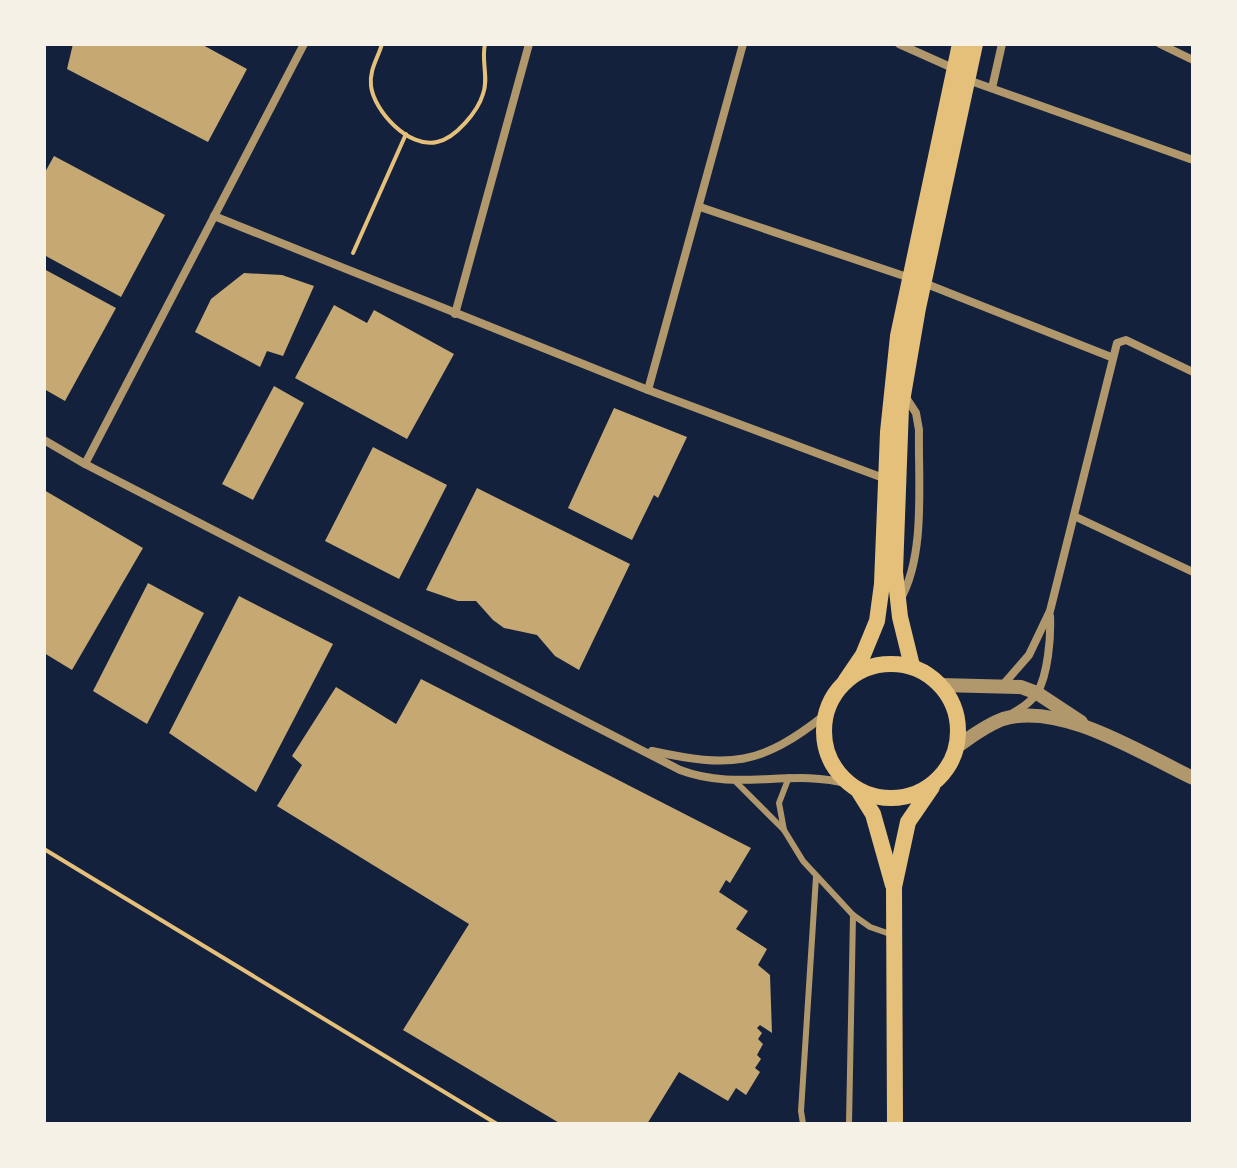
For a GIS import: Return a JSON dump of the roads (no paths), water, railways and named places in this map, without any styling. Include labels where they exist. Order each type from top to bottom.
[{"type":"main road","points":[[960,44],[961,74]]},
{"type":"main road","points":[[894,887],[873,814],[854,787],[836,770],[827,753],[823,734],[825,715],[832,696],[869,644],[877,621],[882,584],[894,371],[917,281],[961,74],[975,44]]},
{"type":"main road","points":[[912,666],[898,604],[896,549],[903,394],[917,281]]},
{"type":"main road","points":[[846,680],[866,668],[889,663],[912,666],[940,685],[954,706],[958,724],[956,747],[946,771],[908,822],[894,887],[895,1124]]},
{"type":"main road","points":[[854,787],[877,797],[898,798],[918,793],[935,782]]},
{"type":"street","points":[[85,464],[304,44]]},
{"type":"street","points":[[455,314],[529,44]]},
{"type":"street","points":[[648,390],[743,44]]},
{"type":"street","points":[[899,44],[992,88],[1193,160]]},
{"type":"street","points":[[992,88],[1002,44]]},
{"type":"street","points":[[1160,44],[1193,60]]},
{"type":"street","points":[[700,207],[917,281],[1111,357]]},
{"type":"street","points":[[214,216],[648,390],[886,479]]},
{"type":"street","points":[[1002,686],[1029,655],[1050,611],[1111,357],[1120,341],[1126,340],[1193,372]]},
{"type":"street","points":[[44,440],[85,464],[697,776],[735,781],[828,778],[854,787]]},
{"type":"street","points":[[1074,516],[1193,572]]},
{"type":"street","points":[[956,747],[1028,703],[1037,693],[1049,647],[1050,611]]},
{"type":"street","points":[[1042,678],[1052,702]]},
{"type":"street","points":[[940,685],[1021,687],[1037,693],[1095,731]]},
{"type":"street","points":[[643,749],[707,762],[747,759],[787,743],[825,715]]},
{"type":"street","points":[[1004,719],[1035,716],[1067,722],[1095,731],[1193,778]]},
{"type":"lane","points":[[784,830],[779,803],[789,777]]},
{"type":"lane","points":[[735,781],[784,830],[816,877],[853,915],[870,927],[894,935]]},
{"type":"lane","points":[[803,1124],[801,1111],[816,877]]},
{"type":"lane","points":[[849,1124],[853,915]]}]
